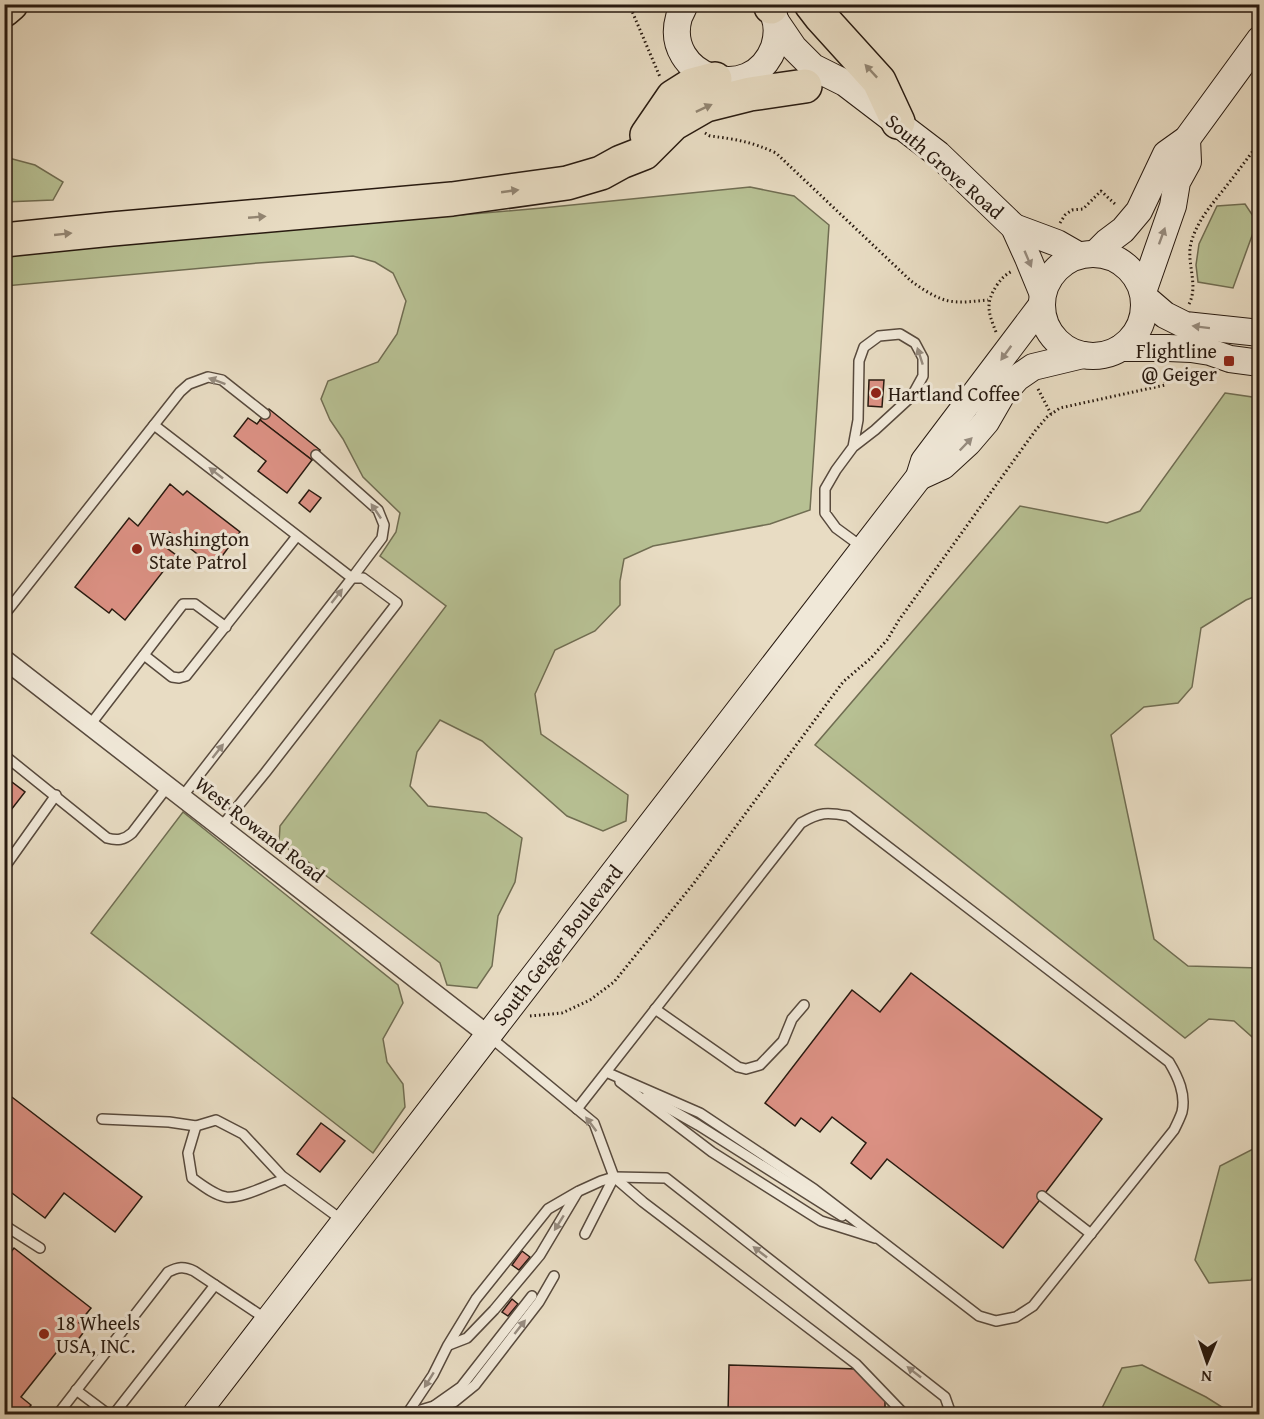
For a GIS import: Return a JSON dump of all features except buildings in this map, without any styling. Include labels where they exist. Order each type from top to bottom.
[{"type":"highway","points":[[4,10],[11,4]]},
{"type":"highway","points":[[811,4],[879,81],[886,114]]},
{"type":"highway","points":[[4,240],[452,199],[567,183],[601,173],[644,153],[673,124],[692,85],[730,78]]},
{"type":"highway","points":[[682,105],[706,105],[750,94],[805,86]]},
{"type":"street","points":[[680,9],[677,33],[688,63],[700,73],[730,78],[760,69],[771,56],[776,40],[772,10]]},
{"type":"street","name":"South Grove Road","points":[[772,10],[794,48],[813,68],[845,84],[938,154],[1014,227],[1029,260],[1042,299]]},
{"type":"street","points":[[1187,139],[1188,162],[1177,182],[1173,206],[1144,294],[1141,324],[1133,338],[1121,348],[1106,355],[1088,357],[1071,352],[1056,342],[1046,327],[1041,310],[1049,276],[1062,263],[1087,254],[1124,230],[1139,210],[1166,154],[1187,139],[1260,39]]},
{"type":"street","name":"South Grove Road","points":[[730,78],[789,83],[824,90],[886,114]]},
{"type":"street","name":"South Grove Road","points":[[1014,227],[1087,254]]},
{"type":"street","points":[[1087,254],[1112,257],[1125,265],[1136,277],[1144,294],[1165,315],[1185,325],[1260,333]]},
{"type":"street","name":"South Geiger Boulevard","points":[[195,1414],[919,477],[924,460],[1011,347],[1042,299]]},
{"type":"street","points":[[1121,348],[1168,348],[1210,352],[1230,359],[1260,363]]},
{"type":"street","name":"South Geiger Boulevard","points":[[919,477],[943,466],[968,443],[986,422],[1001,396],[1017,378],[1033,368],[1083,355]]},
{"type":"street","name":"West Rowand Road","points":[[5,659],[221,827],[494,1027]]},
{"type":"lane","points":[[853,447],[858,420],[859,361],[864,347],[879,336],[900,334],[915,343],[923,358],[923,376],[912,396],[853,447],[825,489],[825,513],[836,528],[864,549]]},
{"type":"lane","points":[[4,615],[180,392],[189,384],[208,377],[222,380],[265,414]]},
{"type":"lane","points":[[154,425],[352,578],[363,578],[398,603],[221,827]]},
{"type":"lane","points":[[4,755],[107,838],[115,840],[126,838],[175,792],[352,578],[382,538],[384,525],[378,510],[316,455]]},
{"type":"lane","points":[[144,655],[172,677],[186,676],[297,536]]},
{"type":"lane","points":[[90,725],[183,604],[195,604],[226,627]]},
{"type":"lane","points":[[4,868],[56,795]]},
{"type":"lane","points":[[577,1109],[801,823],[814,816],[829,813],[848,816],[1169,1062],[1183,1094],[1182,1111],[1174,1130],[1033,1306],[1016,1317],[996,1321],[978,1316],[814,1189],[700,1113],[606,1072]]},
{"type":"lane","points":[[655,1010],[738,1067],[746,1069],[760,1065],[783,1041],[792,1020],[804,1005]]},
{"type":"lane","points":[[494,1027],[594,1123],[614,1177],[643,1202],[856,1364],[903,1414]]},
{"type":"lane","points":[[606,1072],[712,1152],[821,1221],[881,1240]]},
{"type":"lane","points":[[102,1119],[169,1122],[196,1126],[216,1120],[243,1134],[285,1179],[344,1222]]},
{"type":"lane","points":[[196,1126],[188,1153],[192,1178],[207,1189],[225,1197],[240,1195],[285,1179]]},
{"type":"lane","points":[[585,1233],[614,1177]]},
{"type":"lane","points":[[407,1414],[433,1375],[476,1299],[548,1209],[579,1191],[614,1177],[666,1178],[945,1397],[951,1414]]},
{"type":"lane","points":[[448,1345],[467,1338],[494,1310],[540,1255],[579,1191]]},
{"type":"lane","points":[[1042,1196],[1091,1234]]},
{"type":"lane","points":[[4,1224],[40,1248]]},
{"type":"lane","points":[[57,1414],[168,1272],[178,1267],[187,1267],[195,1271],[268,1320]]},
{"type":"lane","points":[[407,1414],[454,1402],[475,1385],[539,1302],[554,1276]]},
{"type":"lane","points":[[114,1414],[215,1285]]},
{"type":"lane","points":[[434,1406],[461,1387],[531,1296]]},
{"type":"lane","points":[[76,1390],[108,1414]]},
{"type":"path","points":[[630,4],[663,81],[699,129],[710,136],[744,141],[776,153],[911,281],[927,292],[946,301],[988,300]]},
{"type":"path","points":[[1178,321],[1191,300],[1193,280],[1190,260],[1191,243],[1200,221],[1260,142]]},
{"type":"path","points":[[1049,240],[1065,215],[1072,210],[1083,209],[1101,191],[1132,220]]},
{"type":"path","points":[[1162,236],[1191,243]]},
{"type":"path","points":[[1011,347],[997,337],[990,318],[988,300],[1004,276],[1029,260]]},
{"type":"path","points":[[494,1027],[562,1013],[590,1000],[614,982],[694,883],[843,682],[871,658],[887,640],[1035,431],[1060,408],[1165,385],[1168,348]]},
{"type":"path","points":[[1028,370],[1051,414]]},
{"type":"green space","points":[[5,157],[35,165],[63,182],[53,200],[5,202]]},
{"type":"green space","points":[[750,187],[794,196],[829,225],[810,510],[770,524],[653,546],[624,559],[620,581],[620,605],[595,631],[555,650],[535,694],[541,734],[628,795],[626,821],[603,831],[567,816],[482,741],[440,720],[417,752],[410,786],[428,806],[486,813],[522,838],[515,882],[498,916],[492,966],[477,988],[447,985],[440,963],[303,858],[279,843],[280,826],[446,606],[380,556],[396,532],[400,513],[363,477],[330,420],[321,399],[328,381],[378,362],[397,334],[406,301],[393,273],[375,262],[353,256],[5,286],[5,254],[542,208]]},
{"type":"green space","points":[[1245,204],[1257,222],[1233,288],[1198,282],[1196,265],[1199,244],[1217,206]]},
{"type":"green space","points":[[1225,393],[1259,398],[1259,595],[1246,600],[1201,628],[1192,687],[1178,703],[1144,707],[1111,735],[1154,939],[1188,966],[1259,968],[1259,1043],[1234,1021],[1209,1019],[1185,1038],[815,745],[1020,506],[1107,523],[1140,511]]},
{"type":"green space","points":[[183,812],[398,985],[403,1003],[383,1039],[387,1062],[403,1084],[405,1107],[373,1153],[91,933]]},
{"type":"green space","points":[[1255,1148],[1260,1148],[1259,1267],[1251,1280],[1209,1283],[1195,1260],[1220,1166]]},
{"type":"green space","points":[[1142,1365],[1206,1397],[1233,1414],[1099,1414],[1122,1368]]},
{"type":"place","name":"Flightline @ Geiger","points":[[1229,361]]},
{"type":"place","name":"Hartland Coffee","points":[[876,393]]},
{"type":"place","name":"Washington State Patrol","points":[[137,549]]},
{"type":"place","name":"18 Wheels USA, INC.","points":[[44,1334]]}]
